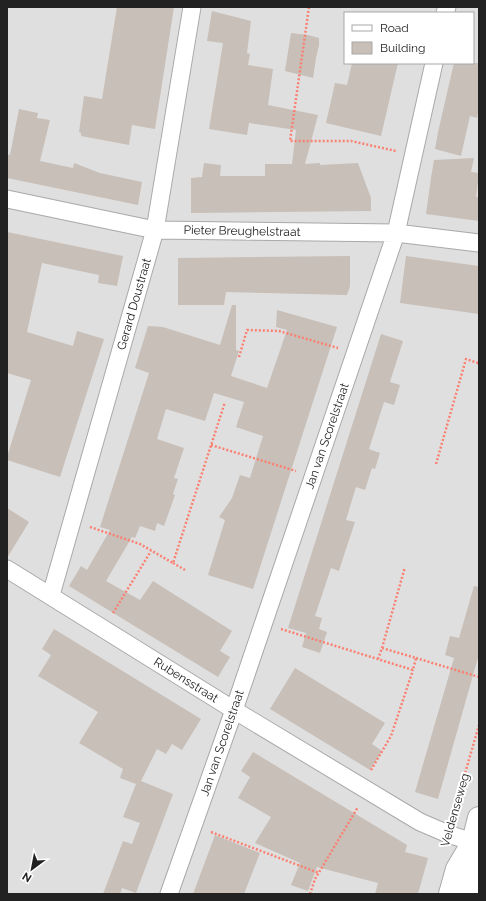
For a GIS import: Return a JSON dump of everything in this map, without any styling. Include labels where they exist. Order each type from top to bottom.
[{"type":"street","name":"Gerard Doustraat","points":[[51,595],[155,230],[192,7]]},
{"type":"street","name":"Jan van Scorelstraat","points":[[169,894],[264,623],[396,233],[434,64]]},
{"type":"street","name":"Pieter Breughelstraat","points":[[7,199],[155,230],[396,233],[479,243]]},
{"type":"street","name":"Rubensstraat","points":[[7,569],[234,710],[420,822],[448,834],[476,843]]},
{"type":"street","name":"Veldenseweg","points":[[469,894],[475,874],[476,843],[479,818]]},
{"type":"street","name":"Veldenseweg","points":[[450,894],[457,869],[476,843]]},
{"type":"path","points":[[309,7],[290,141],[351,141],[414,154]]},
{"type":"path","points":[[239,357],[247,330],[279,331],[356,353]]},
{"type":"path","points":[[436,464],[466,359],[478,363],[479,361]]},
{"type":"path","points":[[173,563],[225,402]]},
{"type":"path","points":[[211,445],[314,476]]},
{"type":"path","points":[[72,520],[140,544],[185,570]]},
{"type":"path","points":[[104,628],[152,550]]},
{"type":"path","points":[[378,659],[405,567]]},
{"type":"path","points":[[264,623],[413,670]]},
{"type":"path","points":[[382,648],[479,677]]},
{"type":"path","points":[[310,894],[315,879],[365,789],[392,736],[416,658]]},
{"type":"path","name":"Veldenseweg","points":[[448,834],[479,725]]},
{"type":"path","points":[[193,825],[319,874]]},
{"type":"shaded area","points":[[7,7],[479,7],[479,894],[7,894]]},
{"type":"building","points":[[117,7],[174,7],[155,129],[132,125],[129,145],[81,136],[81,133],[79,132],[84,96],[102,99]]},
{"type":"building","points":[[212,11],[251,21],[247,53],[250,54],[248,65],[273,69],[268,105],[318,115],[305,164],[320,163],[320,165],[358,163],[371,198],[371,211],[191,213],[191,178],[202,177],[204,163],[221,165],[220,176],[265,176],[265,164],[292,164],[296,130],[249,123],[247,135],[209,129],[223,43],[207,41]]},
{"type":"building","points":[[291,33],[319,38],[313,78],[285,71]]},
{"type":"building","points":[[479,63],[479,108],[477,118],[470,116],[461,156],[435,149],[454,64]]},
{"type":"building","points":[[352,64],[398,64],[381,136],[326,123],[335,83],[347,85]]},
{"type":"building","points":[[19,109],[38,113],[37,118],[50,120],[40,161],[73,168],[74,163],[100,173],[142,182],[138,205],[7,178],[7,154],[10,155]]},
{"type":"building","points":[[474,158],[471,172],[479,173],[476,197],[479,197],[479,221],[426,214],[434,160]]},
{"type":"building","points":[[7,232],[123,256],[117,286],[98,283],[99,275],[42,263],[27,332],[73,346],[77,331],[104,339],[60,477],[7,460],[31,380],[7,373]]},
{"type":"building","points":[[350,256],[350,286],[347,295],[226,292],[224,305],[178,305],[178,258]]},
{"type":"building","points":[[406,256],[479,266],[479,314],[400,303]]},
{"type":"building","points":[[232,305],[236,305],[236,350],[239,351],[231,376],[267,388],[287,330],[276,327],[277,310],[337,327],[253,589],[208,575],[225,520],[219,517],[232,498],[240,475],[250,478],[263,436],[236,427],[244,402],[214,393],[205,421],[166,409],[157,439],[184,448],[174,478],[178,479],[173,494],[175,495],[164,526],[157,523],[155,531],[140,526],[135,538],[132,537],[106,581],[140,600],[153,581],[232,631],[220,651],[230,657],[218,677],[69,586],[81,566],[87,570],[110,530],[100,527],[149,373],[135,368],[148,326],[163,327],[220,345]]},
{"type":"building","points":[[381,334],[403,341],[390,382],[400,385],[394,405],[384,402],[369,449],[380,453],[375,469],[372,468],[365,490],[356,487],[346,520],[355,522],[339,571],[331,568],[315,616],[322,618],[319,629],[327,632],[320,653],[302,647],[306,633],[288,628]]},
{"type":"building","points":[[7,508],[29,522],[7,558]]},
{"type":"building","points":[[474,586],[479,587],[479,654],[438,799],[415,792],[454,658],[445,655],[450,636],[459,638]]},
{"type":"building","points":[[54,629],[201,719],[182,750],[172,744],[166,754],[157,749],[141,781],[173,794],[136,893],[122,888],[120,894],[103,894],[123,841],[132,844],[140,823],[123,817],[136,784],[120,778],[123,769],[79,743],[98,712],[38,676],[51,655],[42,649]]},
{"type":"building","points":[[295,668],[385,723],[372,744],[382,751],[370,770],[270,709]]},
{"type":"building","points":[[253,752],[407,845],[405,852],[428,858],[418,894],[375,894],[378,883],[317,867],[308,891],[291,885],[300,863],[255,843],[271,817],[238,798],[250,777],[241,771]]},
{"type":"building","points":[[215,835],[260,853],[244,894],[193,894]]}]
